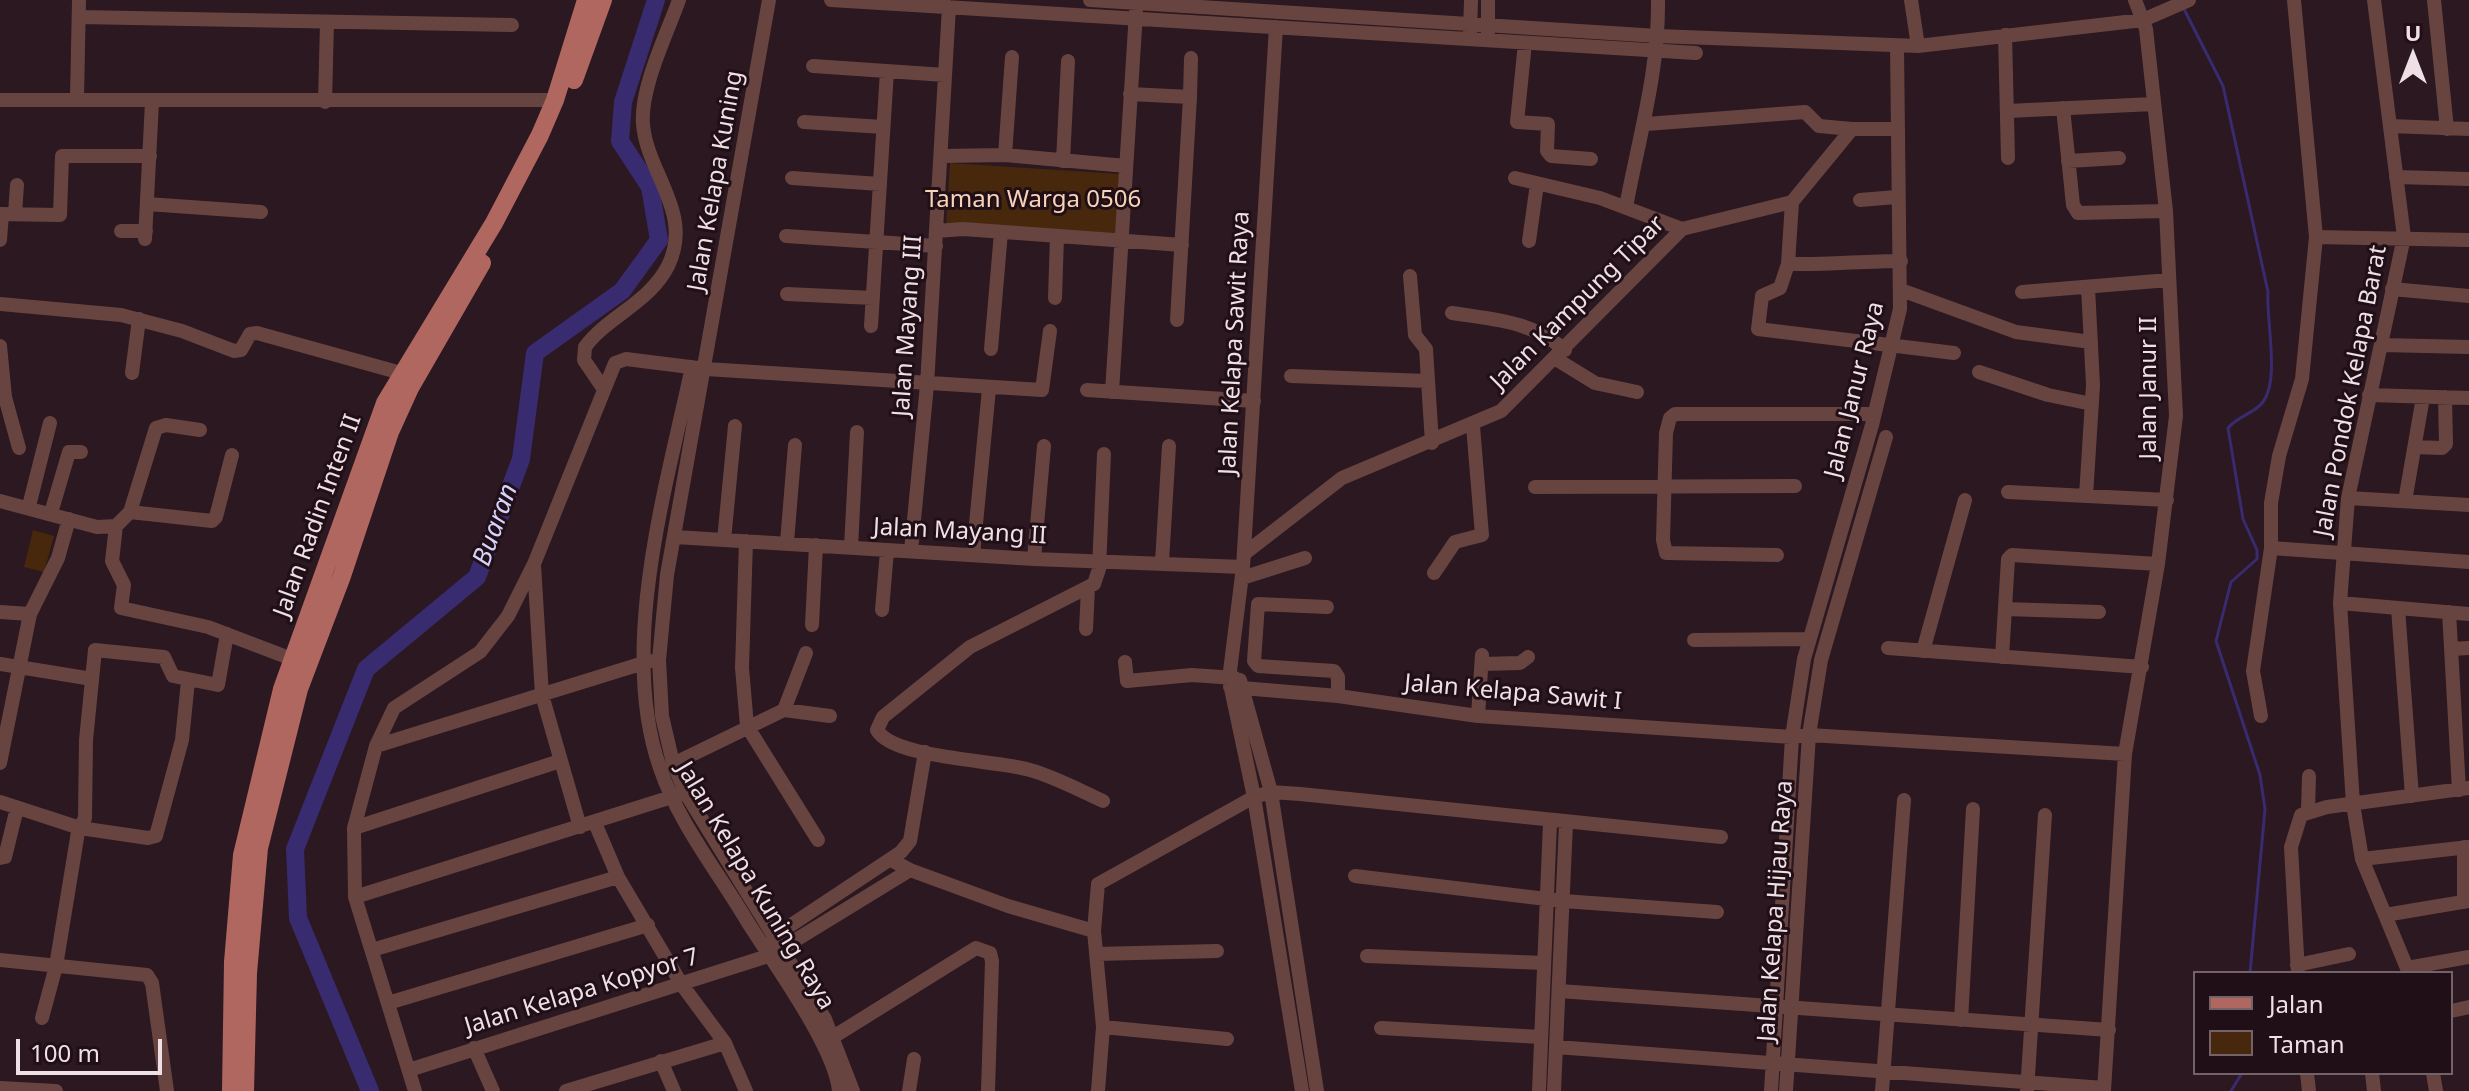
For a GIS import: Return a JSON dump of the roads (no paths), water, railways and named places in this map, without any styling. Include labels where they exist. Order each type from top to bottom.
[{"type":"main road","name":"Jalan Radin Inten II","points":[[231,1091],[234,951],[245,837],[292,659],[372,435],[401,373],[508,199],[555,100],[586,0]]},
{"type":"main road","name":"Jalan Radin Inten II","points":[[245,1091],[248,973],[259,848],[299,689],[342,576],[390,432],[410,388],[546,152],[603,0]]},
{"type":"street","points":[[77,98],[79,0]]},
{"type":"street","points":[[603,388],[584,360],[585,347],[661,277],[674,244],[671,199],[644,133],[643,111],[679,0]]},
{"type":"street","name":"Jalan Kelapa Kuning","points":[[699,368],[769,0]]},
{"type":"street","points":[[835,0],[949,7],[1242,11],[1658,36],[1918,46],[2143,20],[2189,0]]},
{"type":"street","points":[[1090,0],[1121,1],[1136,11]]},
{"type":"street","points":[[1470,41],[1471,0]]},
{"type":"street","points":[[1487,42],[1488,0]]},
{"type":"street","points":[[1626,207],[1646,124],[1657,52],[1658,0]]},
{"type":"street","points":[[1911,0],[1918,46]]},
{"type":"street","name":"Jalan Janur II","points":[[2104,1089],[2125,754],[2158,564],[2176,416],[2166,211],[2143,20],[2135,0]]},
{"type":"street","points":[[2261,716],[2253,671],[2271,548],[2271,503],[2279,456],[2302,379],[2316,237],[2294,0]]},
{"type":"street","name":"Jalan Pondok Kelapa Barat","points":[[2374,0],[2404,237],[2348,498],[2340,603],[2353,804],[2362,859],[2408,970]]},
{"type":"street","points":[[2434,0],[2447,129]]},
{"type":"street","name":"Jalan Mayang III","points":[[911,551],[927,385],[949,7]]},
{"type":"street","points":[[1112,392],[1136,11]]},
{"type":"street","points":[[1242,11],[1276,27],[1304,14],[1470,41],[1696,53]]},
{"type":"street","points":[[79,17],[512,25]]},
{"type":"street","points":[[325,102],[327,22]]},
{"type":"street","name":"Jalan Kelapa Sawit Raya","points":[[1276,27],[1243,567],[1232,661],[1302,1091]]},
{"type":"street","points":[[2005,35],[2008,158]]},
{"type":"street","points":[[1525,43],[1517,122],[1548,124],[1547,151],[1551,156],[1591,159]]},
{"type":"street","name":"Jalan Janur Raya","points":[[1792,737],[1809,639],[1874,414],[1901,290],[1896,197],[1897,46]]},
{"type":"street","points":[[1005,155],[1012,57]]},
{"type":"street","points":[[1177,320],[1191,58]]},
{"type":"street","points":[[1063,161],[1068,61]]},
{"type":"street","points":[[813,66],[945,75]]},
{"type":"street","points":[[871,326],[887,71]]},
{"type":"street","points":[[1130,94],[1190,97]]},
{"type":"street","points":[[0,100],[555,100]]},
{"type":"street","points":[[121,231],[146,235],[152,102]]},
{"type":"street","points":[[2008,111],[2153,104]]},
{"type":"street","points":[[2063,108],[2073,205],[2078,213],[2166,211]]},
{"type":"street","points":[[1646,124],[1805,112],[1819,126],[1898,129]]},
{"type":"street","points":[[804,122],[883,127]]},
{"type":"street","points":[[2390,126],[2469,129]]},
{"type":"street","points":[[1852,129],[1792,202],[1788,264],[1780,288],[1762,296],[1758,329],[1890,348],[1954,353]]},
{"type":"street","points":[[942,156],[1005,155],[1126,166]]},
{"type":"street","points":[[6,214],[60,215],[62,156],[150,156]]},
{"type":"street","points":[[2068,161],[2119,158]]},
{"type":"street","points":[[2396,177],[2469,179]]},
{"type":"street","points":[[792,178],[880,184]]},
{"type":"street","points":[[1515,178],[1626,207],[1682,229]]},
{"type":"street","points":[[1529,241],[1537,184]]},
{"type":"street","points":[[0,240],[17,185]]},
{"type":"street","points":[[1860,200],[1896,197]]},
{"type":"street","name":"Jalan Kampung Tipar","points":[[1243,567],[1342,478],[1473,426],[1511,404],[1682,229],[1792,202]]},
{"type":"street","points":[[147,204],[261,212]]},
{"type":"street","points":[[786,236],[877,242],[1001,232],[1182,245]]},
{"type":"street","points":[[991,349],[1001,232]]},
{"type":"street","points":[[1055,298],[1057,236]]},
{"type":"street","points":[[2316,237],[2469,240]]},
{"type":"street","points":[[1788,264],[1847,265],[1861,261],[1901,261]]},
{"type":"street","points":[[1410,276],[1415,335],[1426,349],[1432,443]]},
{"type":"street","points":[[2022,292],[2169,280]]},
{"type":"street","points":[[2086,496],[2092,404],[2088,287]]},
{"type":"street","points":[[2392,289],[2469,296]]},
{"type":"street","points":[[1901,290],[2016,332],[2091,342]]},
{"type":"street","points":[[787,294],[873,298]]},
{"type":"street","points":[[0,304],[71,308],[139,319],[230,350],[241,350],[248,336],[257,333],[401,373]]},
{"type":"street","points":[[1452,313],[1529,326],[1545,333],[1560,355],[1595,383],[1637,392]]},
{"type":"street","points":[[132,373],[139,319]]},
{"type":"street","points":[[415,1091],[355,897],[354,828],[376,746],[394,708],[487,645],[508,616],[534,564],[615,363],[622,359],[699,368],[927,385],[1044,389],[1050,331]]},
{"type":"street","points":[[2381,345],[2469,347]]},
{"type":"street","points":[[0,346],[5,397],[19,448]]},
{"type":"street","name":"Jalan Kelapa Kuning Raya","points":[[679,795],[652,661],[675,537],[699,368]]},
{"type":"street","name":"Jalan Kelapa Kuning Raya","points":[[699,368],[655,550],[652,742],[679,795],[774,947],[853,1091]]},
{"type":"street","points":[[1979,372],[2048,395],[2092,404]]},
{"type":"street","points":[[1291,376],[1427,381]]},
{"type":"street","points":[[973,555],[989,389]]},
{"type":"street","points":[[1087,390],[1254,401]]},
{"type":"street","points":[[2369,395],[2469,398]]},
{"type":"street","points":[[2405,501],[2423,397]]},
{"type":"street","points":[[2415,447],[2442,448],[2446,444],[2445,397]]},
{"type":"street","points":[[1777,555],[1666,553],[1663,540],[1666,433],[1670,418],[1675,414],[1874,414]]},
{"type":"street","points":[[29,506],[50,423]]},
{"type":"street","points":[[200,430],[166,425],[156,428],[130,512],[116,526],[112,561],[124,585],[121,608],[208,627],[292,659]]},
{"type":"street","points":[[724,540],[735,426]]},
{"type":"street","points":[[1434,573],[1455,542],[1482,535],[1473,426]]},
{"type":"street","points":[[851,547],[857,432]]},
{"type":"street","name":"Jalan Janur Raya","points":[[1809,735],[1821,660],[1886,437]]},
{"type":"street","points":[[787,542],[795,445]]},
{"type":"street","points":[[1034,559],[1044,446]]},
{"type":"street","points":[[1162,562],[1169,446]]},
{"type":"street","points":[[51,513],[69,452],[81,452]]},
{"type":"street","points":[[1103,801],[1031,770],[925,752],[882,737],[877,730],[880,721],[970,647],[1095,582],[1099,561],[1104,454]]},
{"type":"street","points":[[130,512],[206,522],[214,520],[232,455]]},
{"type":"street","points":[[1535,487],[1795,486]]},
{"type":"street","points":[[2008,492],[2167,500]]},
{"type":"street","points":[[2348,498],[2469,505]]},
{"type":"street","points":[[1923,651],[1965,500]]},
{"type":"street","points":[[0,501],[29,506],[97,527],[116,526]]},
{"type":"street","points":[[0,763],[30,614],[58,558],[69,519]]},
{"type":"street","name":"Jalan Mayang II","points":[[675,537],[1034,559],[1243,567]]},
{"type":"street","points":[[746,541],[742,668],[747,726],[818,840]]},
{"type":"street","points":[[812,625],[816,545]]},
{"type":"street","points":[[2271,548],[2469,562]]},
{"type":"street","points":[[882,610],[887,551]]},
{"type":"street","points":[[2002,657],[2008,559],[2012,555],[2158,564]]},
{"type":"street","points":[[1243,567],[1305,558]]},
{"type":"street","points":[[534,564],[542,695],[578,828]]},
{"type":"street","points":[[1086,629],[1088,588]]},
{"type":"street","points":[[1239,603],[1327,607]]},
{"type":"street","points":[[2340,603],[2469,614]]},
{"type":"street","points":[[1258,604],[1254,663],[1334,671],[1338,677],[1338,696]]},
{"type":"street","points":[[2398,608],[2412,796]]},
{"type":"street","points":[[2005,609],[2099,612]]},
{"type":"street","points":[[0,612],[30,614]]},
{"type":"street","points":[[2349,954],[2298,969],[2291,847],[2296,822],[2308,810],[2464,789],[2449,612]]},
{"type":"street","points":[[42,1018],[56,966],[80,828],[85,818],[92,679],[98,648],[167,659],[171,675],[188,681],[219,684],[227,634]]},
{"type":"street","points":[[1694,640],[1809,639]]},
{"type":"street","points":[[1888,648],[2142,667]]},
{"type":"street","points":[[2452,649],[2469,648]]},
{"type":"street","points":[[784,710],[806,653]]},
{"type":"street","points":[[1478,716],[1482,660],[1520,663],[1528,657]]},
{"type":"street","points":[[376,746],[652,661]]},
{"type":"street","name":"Jalan Kelapa Sawit I","points":[[1125,662],[1127,681],[1192,675],[1478,716],[1792,737],[1809,735],[2125,754]]},
{"type":"street","points":[[0,664],[92,679]]},
{"type":"street","points":[[0,802],[80,828],[148,838],[156,836],[182,740],[188,681]]},
{"type":"street","name":"Jalan Kelapa Sawit Raya","points":[[1236,682],[1271,792],[1317,1091]]},
{"type":"street","points":[[673,764],[784,710],[830,716]]},
{"type":"street","name":"Jalan Kelapa Hijau Raya","points":[[1771,1091],[1780,1066],[1809,735]]},
{"type":"street","name":"Jalan Kelapa Hijau Raya","points":[[1784,1007],[1792,737]]},
{"type":"street","points":[[774,947],[893,861],[910,841],[925,752]]},
{"type":"street","points":[[354,828],[560,761]]},
{"type":"street","points":[[2308,810],[2309,776]]},
{"type":"street","points":[[1098,1091],[1103,1027],[1094,931],[1096,889],[1102,880],[1254,797],[1271,792],[1566,824],[1721,837]]},
{"type":"street","points":[[355,897],[679,795]]},
{"type":"street","points":[[1882,1091],[1885,1015],[1904,800]]},
{"type":"street","points":[[0,858],[5,857],[17,808]]},
{"type":"street","points":[[1961,1020],[1973,809]]},
{"type":"street","points":[[2028,1087],[2045,815]]},
{"type":"street","points":[[1539,1091],[1550,822]]},
{"type":"street","points":[[595,823],[618,877],[682,985],[725,1043],[746,1091]]},
{"type":"street","points":[[1554,1091],[1566,824]]},
{"type":"street","points":[[2362,859],[2466,847],[2466,901],[2385,915]]},
{"type":"street","points":[[893,861],[1008,906],[1094,931]]},
{"type":"street","points":[[774,947],[910,870]]},
{"type":"street","points":[[1355,876],[1563,901],[1717,912]]},
{"type":"street","points":[[372,950],[618,877]]},
{"type":"street","points":[[388,1003],[648,925]]},
{"type":"street","name":"Jalan Kelapa Kopyor 7","points":[[409,1070],[682,985],[774,947]]},
{"type":"street","points":[[827,1041],[976,948],[984,948],[990,953],[992,961],[988,1091]]},
{"type":"street","points":[[1096,954],[1217,951]]},
{"type":"street","points":[[1367,956],[1544,963]]},
{"type":"street","points":[[2408,970],[2469,957]]},
{"type":"street","points":[[0,960],[141,973],[150,977],[167,1091]]},
{"type":"street","points":[[1559,991],[2109,1030]]},
{"type":"street","points":[[1103,1027],[1227,1039]]},
{"type":"street","points":[[1381,1028],[1541,1037]]},
{"type":"street","name":"Jalan Kelapa Kuning Raya","points":[[827,1041],[839,1091]]},
{"type":"street","points":[[566,1091],[594,1087],[661,1061],[725,1043]]},
{"type":"street","points":[[1556,1047],[1882,1073],[1955,1084],[2104,1089]]},
{"type":"street","points":[[474,1048],[493,1091]]},
{"type":"street","points":[[909,1091],[914,1059]]},
{"type":"street","points":[[661,1061],[674,1091]]},
{"type":"street","name":"Jalan Kelapa Hijau Raya","points":[[1780,1066],[1786,1091]]},
{"type":"street","points":[[14,1089],[56,1091]]},
{"type":"waterway","name":"Buaran","points":[[370,1091],[298,918],[295,849],[366,669],[477,577],[521,459],[535,353],[622,291],[659,240],[650,187],[620,141],[623,102],[656,0]]},
{"type":"waterway","points":[[2184,9],[2223,86],[2268,292],[2272,365],[2268,392],[2260,406],[2228,428],[2243,519],[2257,550],[2257,559],[2231,582],[2216,641],[2260,775],[2265,809],[2250,971]]},
{"type":"waterway","points":[[2231,1091],[2241,1075]]},
{"type":"park label","name":"Taman Warga 0506","points":[[1033,200]]}]
